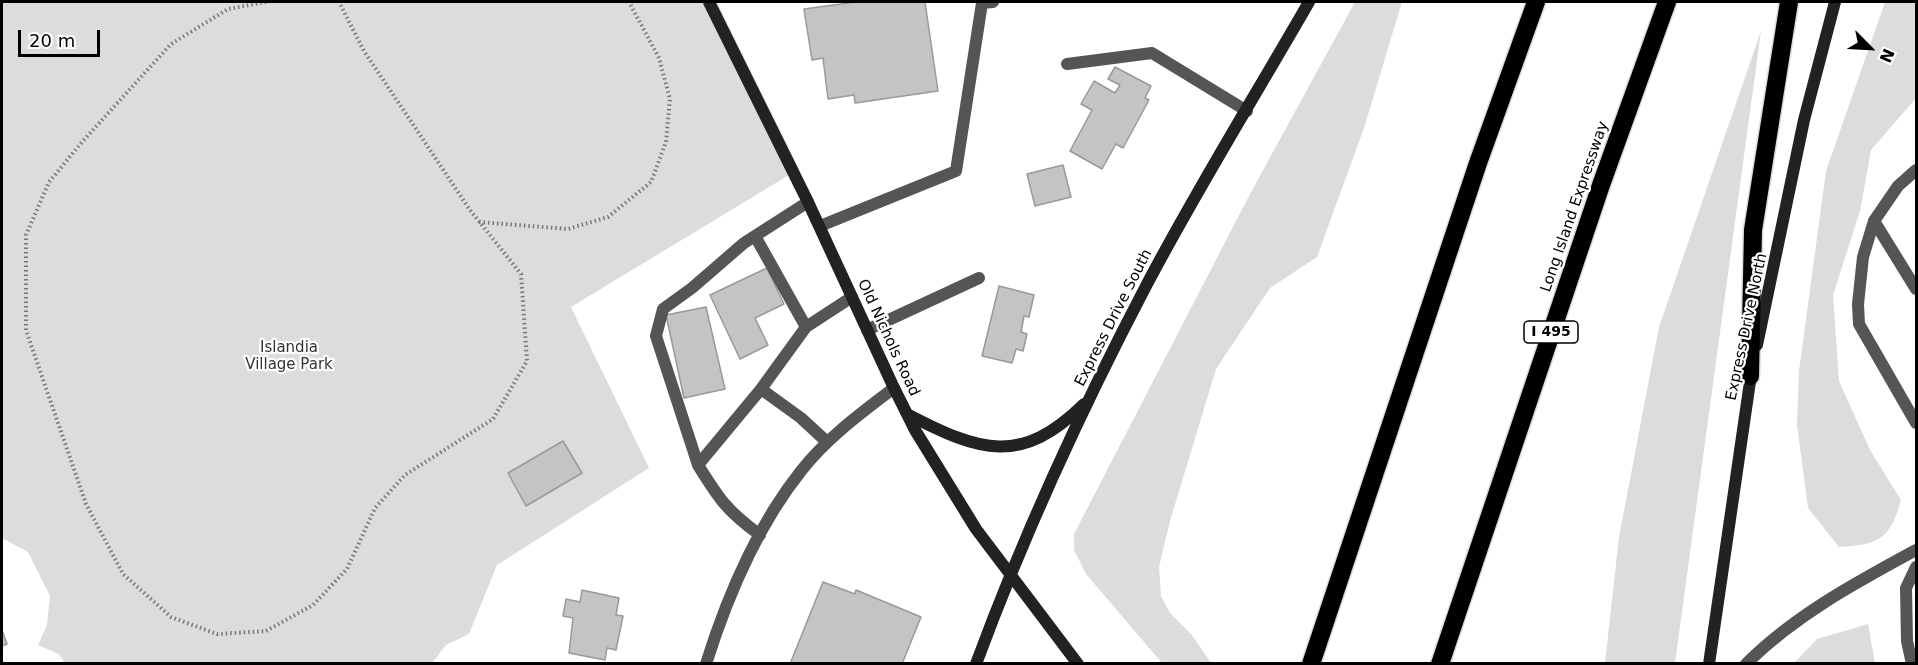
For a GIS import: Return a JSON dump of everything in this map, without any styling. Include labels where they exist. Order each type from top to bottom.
[{"type":"highway","points":[[1311,663],[1463,206],[1536,2]]},
{"type":"highway","name":"Long Island Expressway","points":[[1440,663],[1601,185],[1667,2]]},
{"type":"highway","points":[[1750,376],[1753,230],[1789,2]]},
{"type":"main road","name":"Old Nichols Road","points":[[709,2],[820,226],[907,414],[949,486],[1011,575],[1078,663]]},
{"type":"main road","name":"Express Drive South","points":[[976,663],[1011,575],[1089,399],[1146,285],[1309,2]]},
{"type":"main road","name":"Express Drive North","points":[[1709,663],[1750,376],[1804,120],[1835,2]]},
{"type":"main road","points":[[907,414],[966,441],[995,447],[1011,446],[1046,436],[1063,425],[1089,399]]},
{"type":"street","points":[[820,226],[956,171],[982,3],[993,2]]},
{"type":"street","points":[[1067,64],[1152,53],[1246,111]]},
{"type":"street","points":[[1917,170],[1898,186],[1874,221],[1859,280],[1859,324],[1917,423]]},
{"type":"street","points":[[760,535],[733,516],[723,505],[698,465],[656,336],[663,309],[755,236],[808,202]]},
{"type":"street","points":[[1874,221],[1917,289]]},
{"type":"street","points":[[755,236],[806,327]]},
{"type":"street","points":[[867,330],[980,278]]},
{"type":"street","points":[[698,465],[761,389],[806,327],[852,297]]},
{"type":"street","points":[[706,663],[733,593],[760,535],[801,471],[827,442],[894,388]]},
{"type":"street","points":[[761,389],[801,418],[827,442]]},
{"type":"street","points":[[1746,663],[1797,621],[1853,585],[1917,550]]},
{"type":"street","points":[[1912,663],[1907,641],[1906,588],[1917,567]]},
{"type":"path","points":[[266,2],[228,9],[171,44],[49,182],[26,235],[26,330],[86,504],[123,574],[171,617],[217,634],[266,631],[313,605],[347,569],[375,508],[405,475],[493,419],[527,361],[520,274],[479,222],[364,51],[339,2]]},
{"type":"path","points":[[479,222],[568,229],[608,217],[651,182],[666,142],[670,99],[659,58],[629,2]]},
{"type":"green space","name":"Islandia Village Park","points":[[2,2],[717,2],[799,169],[571,307],[649,468],[497,565],[469,634],[446,645],[432,663],[65,663],[59,654],[38,645],[47,625],[50,596],[28,552],[2,538]]},
{"type":"green space","points":[[1355,2],[1402,2],[1364,128],[1317,257],[1270,288],[1216,369],[1170,521],[1159,567],[1161,596],[1170,613],[1192,635],[1211,663],[1162,663],[1086,574],[1074,550],[1074,534],[1250,194]]},
{"type":"green space","points":[[1885,2],[1916,2],[1916,98],[1871,150],[1860,211],[1833,295],[1839,381],[1870,450],[1901,500],[1892,524],[1881,537],[1873,542],[1839,547],[1808,508],[1797,425],[1799,371],[1826,171]]},
{"type":"green space","points":[[1761,31],[1675,663],[1605,663],[1619,537],[1659,327]]},
{"type":"green space","points":[[1868,624],[1875,663],[1794,663],[1817,639]]},
{"type":"building","points":[[856,2],[925,2],[938,91],[855,103],[854,95],[828,99],[823,58],[812,60],[804,9]]},
{"type":"building","points":[[1115,67],[1151,86],[1145,98],[1149,100],[1123,148],[1116,144],[1102,169],[1070,151],[1092,110],[1081,104],[1094,81],[1115,93],[1120,85],[1108,79]]},
{"type":"building","points":[[1063,165],[1071,197],[1035,206],[1027,174]]},
{"type":"building","points":[[767,268],[784,304],[755,318],[768,345],[740,359],[710,295]]},
{"type":"building","points":[[999,286],[1034,295],[1029,317],[1024,316],[1021,332],[1027,334],[1023,351],[1016,349],[1012,363],[982,356]]},
{"type":"building","points":[[706,307],[725,389],[684,398],[666,315]]},
{"type":"building","points":[[563,441],[582,473],[526,506],[508,473]]},
{"type":"building","points":[[823,582],[855,594],[856,590],[921,617],[902,664],[790,664]]},
{"type":"building","points":[[582,590],[619,598],[616,615],[623,616],[616,650],[607,648],[605,660],[569,653],[573,618],[563,616],[566,599],[580,602]]},
{"type":"building","points":[[2,630],[7,644],[2,646]]}]
